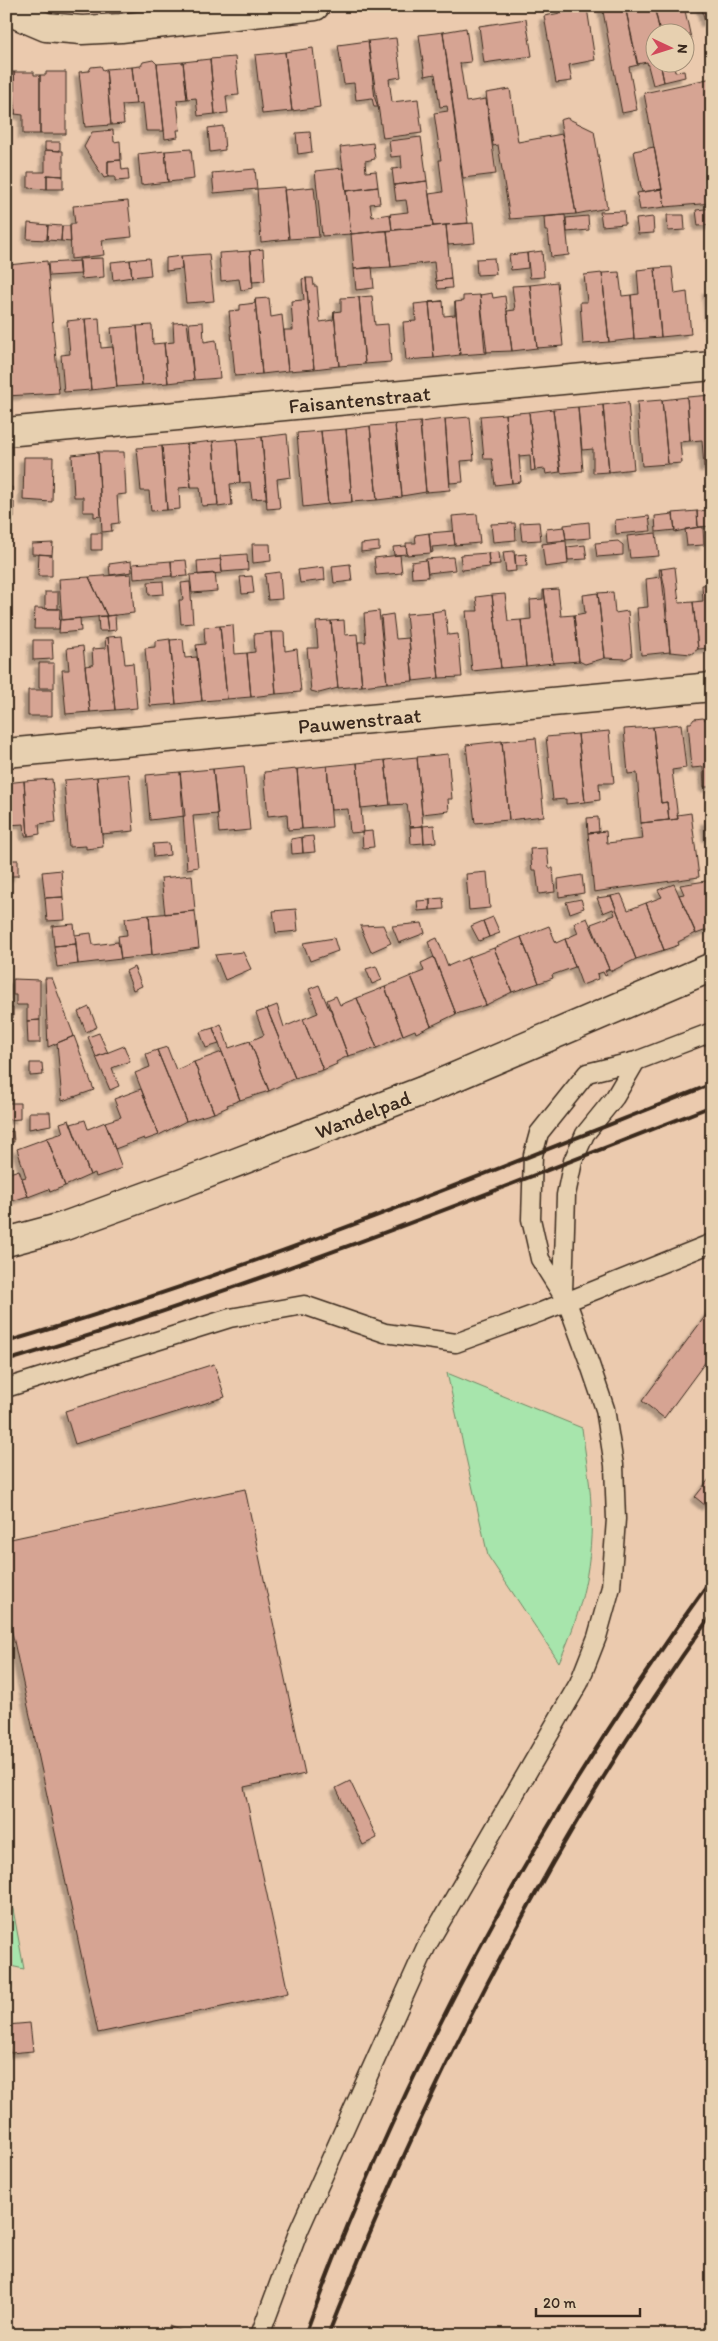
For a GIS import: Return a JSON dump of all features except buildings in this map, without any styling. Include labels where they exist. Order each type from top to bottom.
[{"type":"street","points":[[6,10],[46,27],[82,30],[121,28],[315,6]]},
{"type":"street","name":"Faisantenstraat","points":[[6,432],[712,366]]},
{"type":"street","name":"Pauwenstraat","points":[[6,752],[712,687]]},
{"type":"street","name":"Wandelpad","points":[[6,1242],[81,1220],[413,1094],[712,967]]},
{"type":"lane","points":[[260,2335],[299,2230],[426,1947],[580,1683],[597,1637],[611,1587],[616,1519],[614,1465],[605,1409],[565,1298],[540,1258],[531,1219],[533,1154],[540,1133],[587,1073],[636,1061],[712,1032]]},
{"type":"lane","points":[[565,1298],[566,1195],[573,1160],[585,1134],[615,1097],[636,1061]]},
{"type":"lane","points":[[6,1388],[230,1318],[304,1305],[385,1333],[456,1343],[565,1298],[712,1243]]},
{"type":"green space","points":[[447,1373],[582,1428],[589,1476],[590,1545],[585,1585],[580,1605],[559,1662],[488,1556]]},
{"type":"green space","points":[[6,1871],[24,1969],[6,1965]]},
{"type":"railway","points":[[6,1342],[96,1315],[274,1254],[450,1188],[712,1084]]},
{"type":"railway","points":[[6,1361],[185,1304],[362,1241],[712,1106]]},
{"type":"railway","points":[[305,2335],[344,2234],[387,2135],[433,2038],[483,1942],[535,1848],[591,1756],[650,1666],[712,1578]]},
{"type":"railway","points":[[328,2335],[408,2146],[498,1962],[547,1873],[599,1785],[654,1698],[712,1614]]}]
